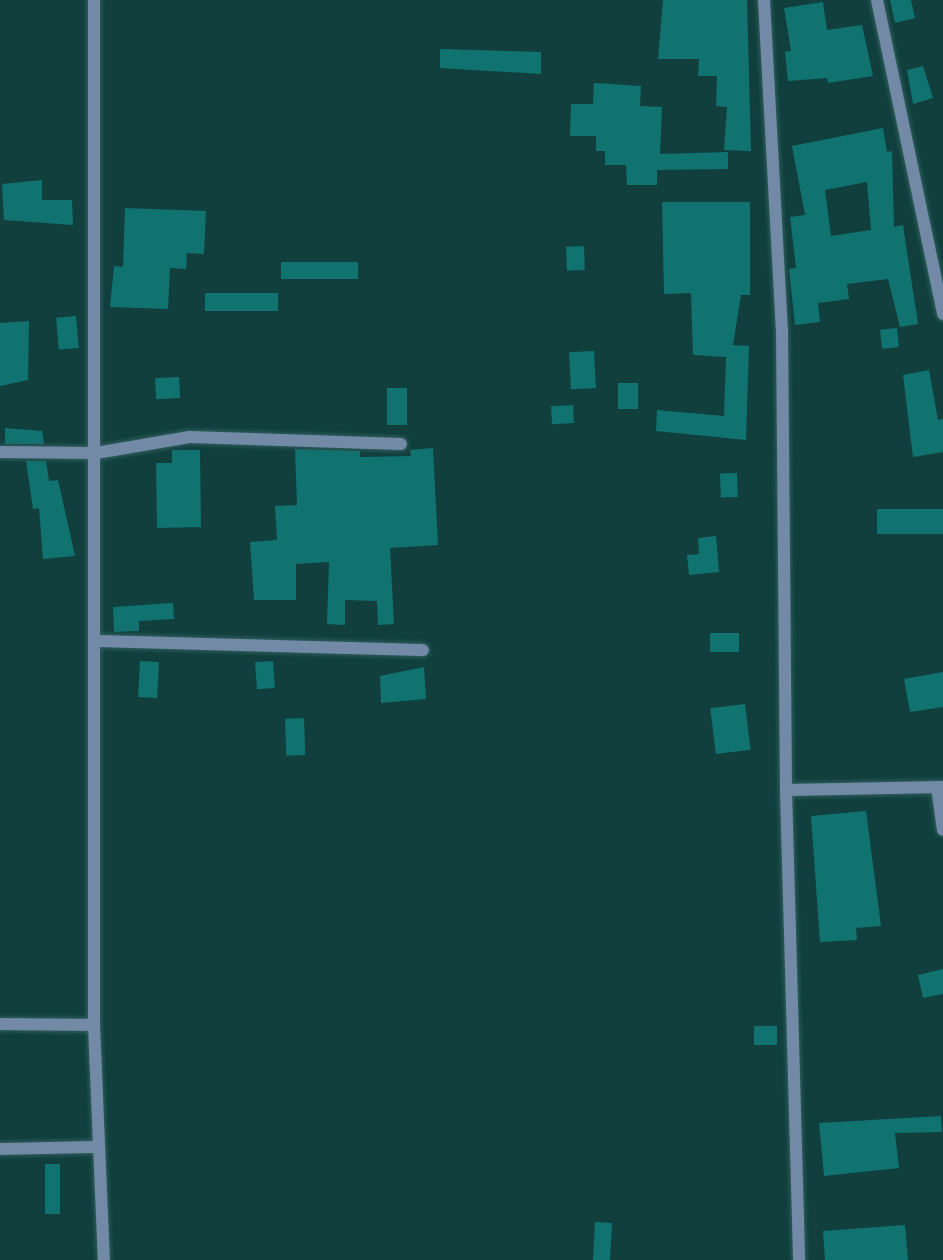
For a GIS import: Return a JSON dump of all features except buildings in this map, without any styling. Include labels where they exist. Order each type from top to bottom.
[{"type":"street","points":[[94,0],[96,453],[94,1025],[104,1260]]},
{"type":"street","points":[[764,0],[782,330],[786,790],[799,1260]]},
{"type":"street","points":[[877,0],[943,314]]},
{"type":"street","points":[[0,452],[96,453],[190,437],[401,444]]},
{"type":"street","points":[[95,641],[423,650]]},
{"type":"street","points":[[786,790],[940,787],[943,830]]},
{"type":"street","points":[[0,1024],[94,1025]]},
{"type":"street","points":[[0,1149],[99,1147]]}]
